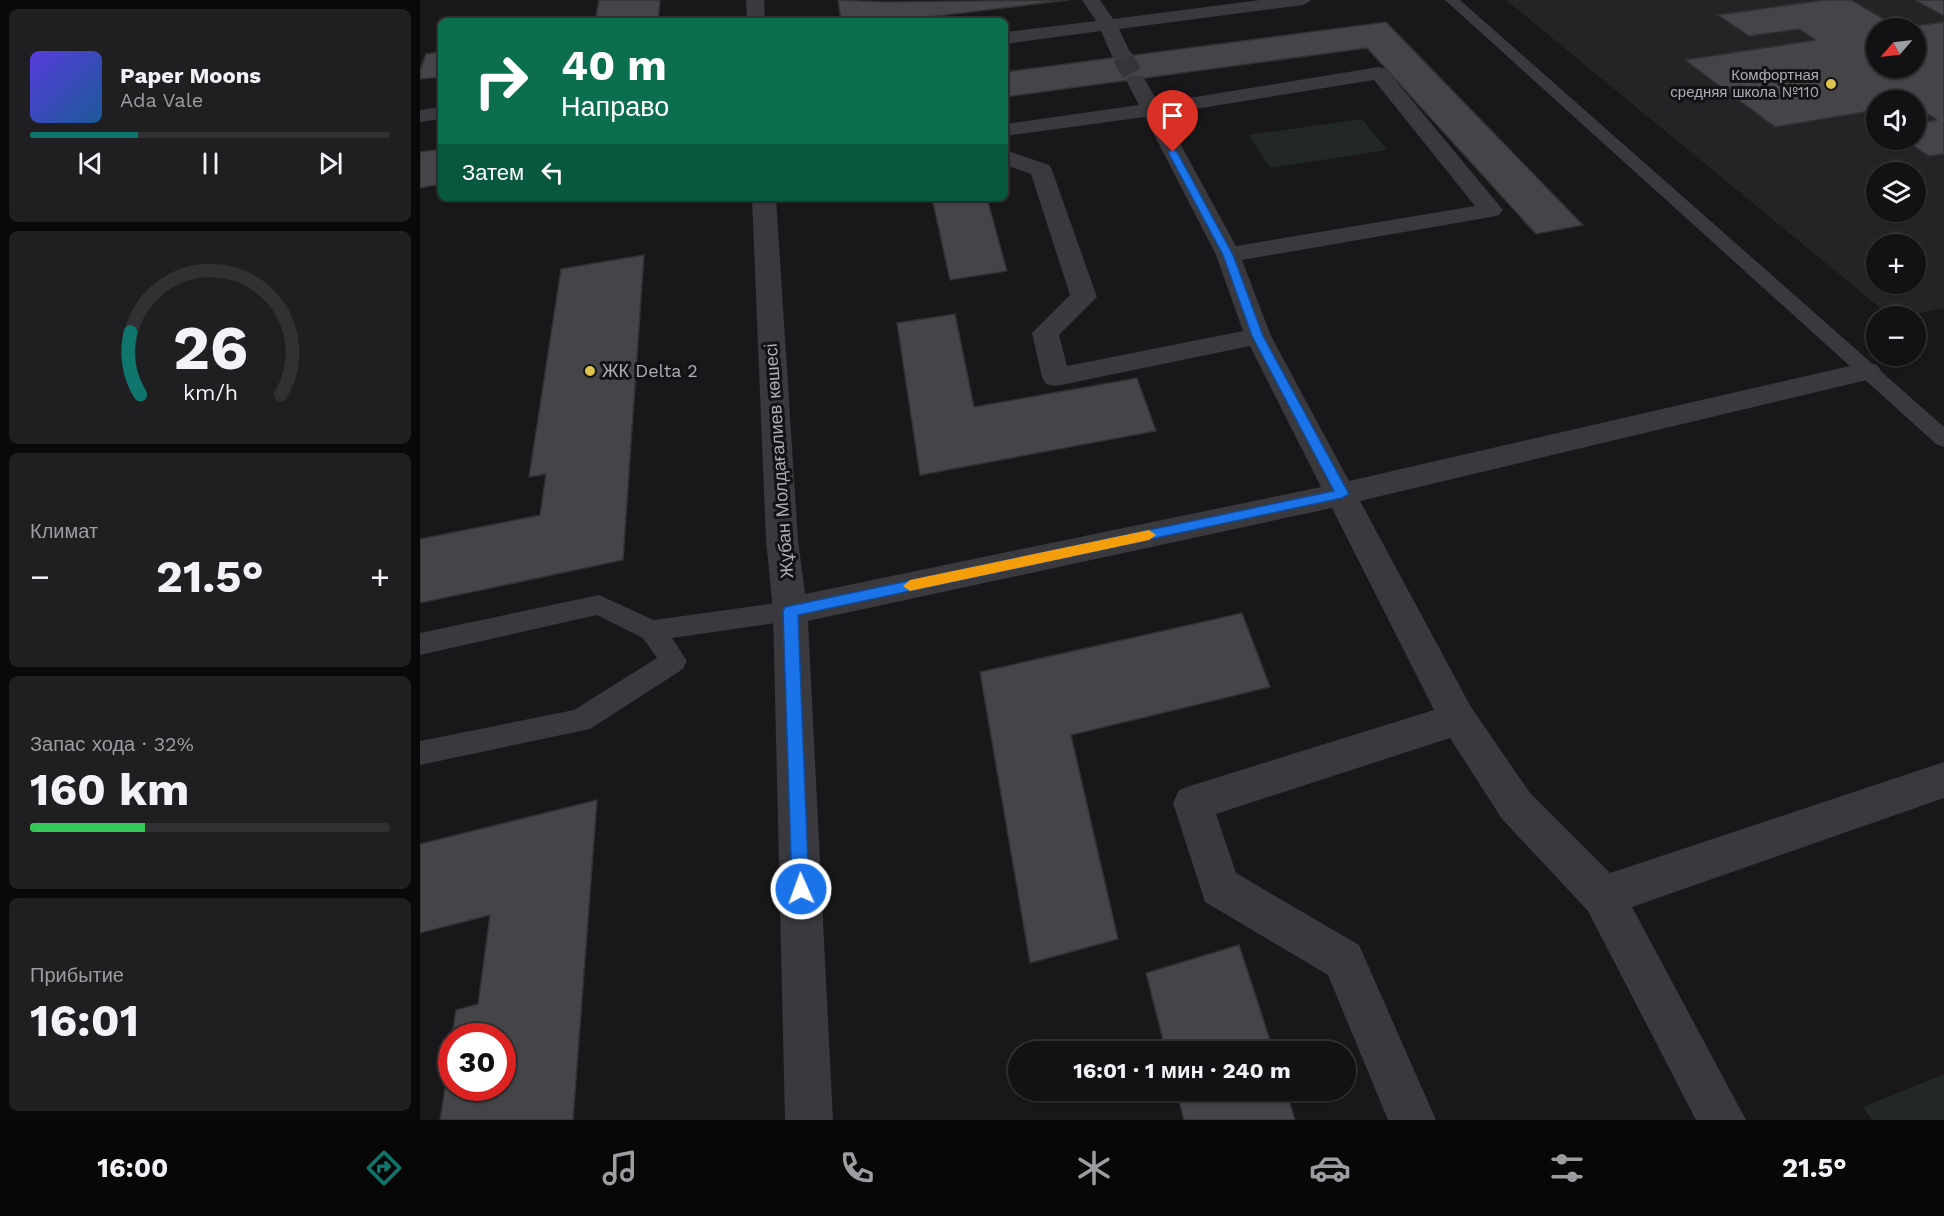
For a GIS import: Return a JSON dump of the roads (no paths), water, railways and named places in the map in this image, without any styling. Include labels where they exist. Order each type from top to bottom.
[{"type":"street","points":[[755,0],[756,18]]},
{"type":"street","points":[[1091,0],[1107,24],[1122,56]]},
{"type":"street","points":[[1008,38],[1303,0]]},
{"type":"street","points":[[1008,130],[1151,110],[1378,73],[1491,210],[1228,255]]},
{"type":"street","points":[[1136,80],[1228,255],[1258,336],[1458,719],[1516,806],[1603,896],[1722,1120]]},
{"type":"street","points":[[420,116],[438,113]]},
{"type":"street","points":[[1008,158],[1041,170],[1084,297],[1045,333],[1056,377],[1258,336]]},
{"type":"street","name":"Жұбан Молдағалиев көшесі","points":[[764,201],[782,540],[790,611],[809,1120]]},
{"type":"street","points":[[790,611],[1342,494],[1867,371]]},
{"type":"street","points":[[1412,1120],[1344,960],[1220,887],[1193,803],[1458,719]]},
{"type":"street","points":[[1603,896],[1944,780]]},
{"type":"lane","points":[[1452,0],[1944,439]]},
{"type":"lane","points":[[420,644],[599,605],[652,631],[674,661],[580,721],[420,753]]},
{"type":"lane","points":[[652,631],[790,611]]},
{"type":"tunnel","points":[[1122,56],[1136,80]]},
{"type":"place","name":"Комфортная средняя школа №110","points":[[1831,84]]},
{"type":"place","name":"ЖК Delta 2","points":[[590,371]]}]
